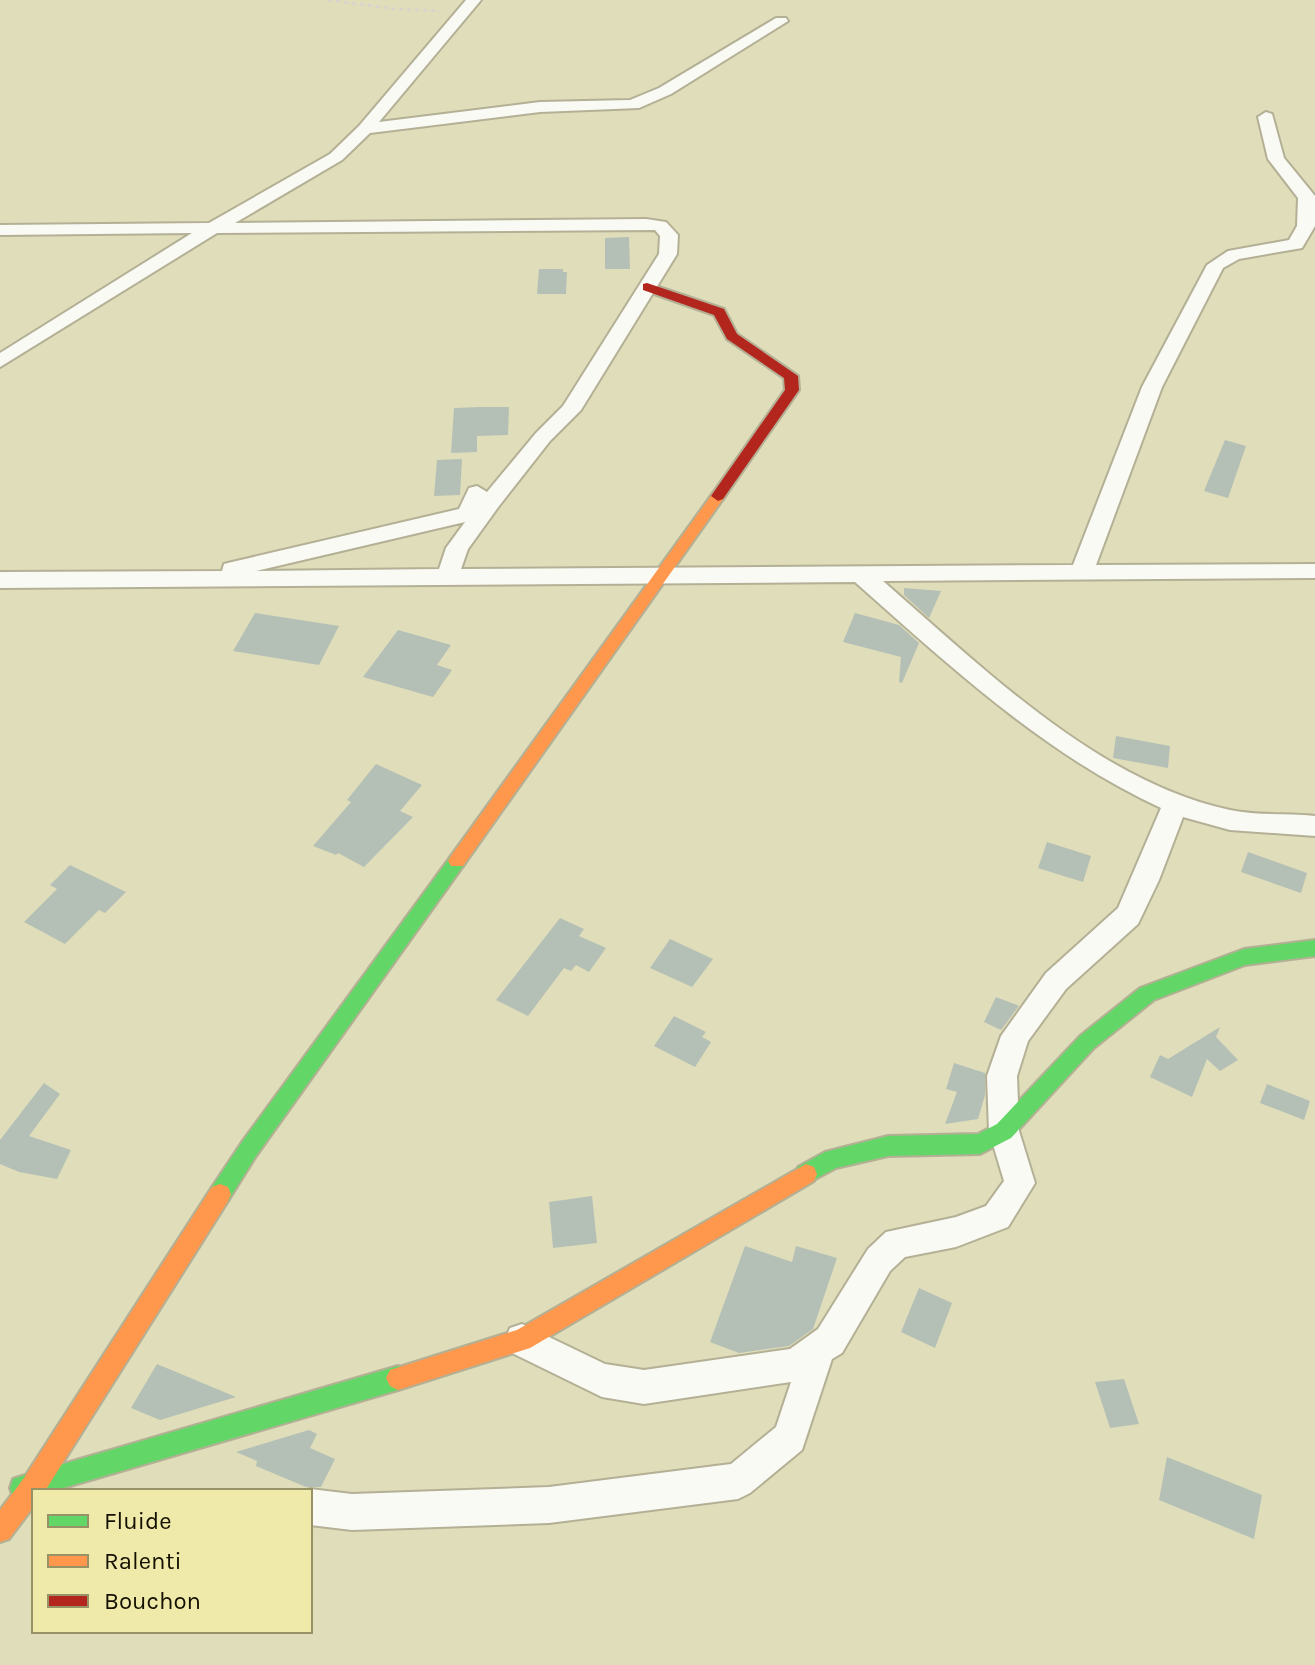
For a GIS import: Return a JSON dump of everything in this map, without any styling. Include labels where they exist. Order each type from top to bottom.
[{"type":"street","points":[[0,361],[213,228],[336,157],[365,129],[468,6]]},
{"type":"street","points":[[365,129],[540,107],[633,105],[665,91],[781,21]]},
{"type":"street","points":[[1266,117],[1276,159],[1307,197]]},
{"type":"street","points":[[1082,572],[1152,387],[1216,265],[1234,255],[1296,244],[1306,226],[1307,197],[1315,178]]},
{"type":"street","points":[[0,230],[660,226],[669,235],[668,254],[571,410],[537,444],[457,548],[447,578]]},
{"type":"street","points":[[0,1530],[30,1489],[249,1149],[662,576],[792,390],[791,376],[773,360],[738,340],[727,330],[719,312],[647,287]]},
{"type":"street","points":[[189,579],[468,514],[478,490],[514,449],[537,444]]},
{"type":"street","points":[[3,583],[1315,571]]},
{"type":"street","points":[[860,574],[1004,697],[1086,757],[1175,804],[1231,820],[1315,826]]},
{"type":"street","points":[[522,1340],[602,1380],[644,1387],[796,1365],[830,1341],[879,1260],[897,1243],[956,1232],[997,1217],[1020,1183],[1004,1131],[1002,1076],[1015,1036],[1056,981],[1128,916],[1146,880],[1175,804]]},
{"type":"street","points":[[30,1489],[522,1340],[832,1159],[888,1146],[980,1144],[1004,1131],[1087,1042],[1147,994],[1244,957],[1315,948]]},
{"type":"street","points":[[312,1507],[352,1512],[549,1505],[738,1481],[790,1438],[819,1349]]},
{"type":"path","points":[[328,0],[395,9],[468,6]]},
{"type":"building","points":[[629,237],[630,269],[605,269],[605,238]]},
{"type":"building","points":[[539,269],[563,269],[567,272],[566,294],[537,294]]},
{"type":"building","points":[[509,407],[508,435],[477,436],[477,452],[451,453],[454,408]]},
{"type":"building","points":[[1225,440],[1246,446],[1228,498],[1204,491]]},
{"type":"building","points":[[462,459],[460,495],[434,496],[437,460]]},
{"type":"building","points":[[904,588],[941,591],[929,618],[904,595]]},
{"type":"building","points":[[255,613],[339,626],[319,665],[233,651]]},
{"type":"building","points":[[855,613],[899,625],[919,643],[902,683],[899,682],[901,657],[843,642]]},
{"type":"building","points":[[398,630],[451,645],[437,665],[452,670],[433,697],[363,677]]},
{"type":"building","points":[[1116,736],[1170,746],[1168,768],[1113,758]]},
{"type":"building","points":[[376,764],[422,785],[400,811],[413,817],[364,867],[338,853],[336,855],[313,846],[351,802],[347,800]]},
{"type":"building","points":[[1047,842],[1091,856],[1083,882],[1038,868]]},
{"type":"building","points":[[1248,852],[1307,873],[1301,893],[1241,872]]},
{"type":"building","points":[[70,865],[126,892],[105,913],[99,910],[65,944],[24,922],[57,889],[50,885]]},
{"type":"building","points":[[560,918],[584,929],[579,936],[606,948],[589,972],[576,965],[571,971],[564,968],[528,1016],[496,1000]]},
{"type":"building","points":[[670,939],[713,959],[692,987],[650,968]]},
{"type":"building","points":[[996,997],[1019,1006],[1001,1030],[984,1022]]},
{"type":"building","points":[[674,1016],[706,1032],[702,1037],[711,1042],[695,1067],[654,1046]]},
{"type":"building","points":[[1220,1027],[1216,1037],[1238,1060],[1220,1071],[1207,1059],[1192,1097],[1150,1077],[1160,1055],[1168,1059]]},
{"type":"building","points":[[954,1063],[985,1073],[985,1095],[978,1119],[945,1124],[957,1092],[946,1089]]},
{"type":"building","points":[[44,1083],[60,1094],[29,1136],[71,1150],[57,1179],[19,1172],[0,1164],[0,1140]]},
{"type":"building","points":[[1267,1084],[1310,1101],[1304,1120],[1260,1103]]},
{"type":"building","points":[[592,1196],[597,1243],[553,1248],[549,1202]]},
{"type":"building","points":[[745,1246],[792,1262],[796,1246],[837,1258],[813,1329],[789,1346],[739,1353],[710,1342]]},
{"type":"building","points":[[919,1288],[952,1303],[935,1348],[901,1332]]},
{"type":"building","points":[[157,1364],[236,1397],[160,1420],[131,1408]]},
{"type":"building","points":[[1124,1379],[1139,1424],[1110,1428],[1095,1382]]},
{"type":"building","points":[[309,1430],[317,1434],[310,1448],[335,1459],[321,1487],[306,1487],[256,1466],[257,1461],[236,1452]]},
{"type":"building","points":[[1167,1457],[1262,1495],[1254,1539],[1159,1500]]},
{"type":"traffic: fast","points":[[220,1194],[249,1149],[457,861]]},
{"type":"traffic: fast","points":[[806,1174],[832,1159],[888,1146],[980,1144],[1004,1131],[1087,1042],[1147,994],[1244,957],[1315,948]]},
{"type":"traffic: fast","points":[[22,1488],[398,1378]]},
{"type":"traffic: slow","points":[[457,861],[718,496]]},
{"type":"traffic: slow","points":[[398,1378],[522,1340],[806,1174]]},
{"type":"traffic: slow","points":[[0,1530],[33,1487],[220,1194]]},
{"type":"traffic: jam","points":[[647,287],[719,312],[732,336],[791,376],[792,390],[718,496]]}]
